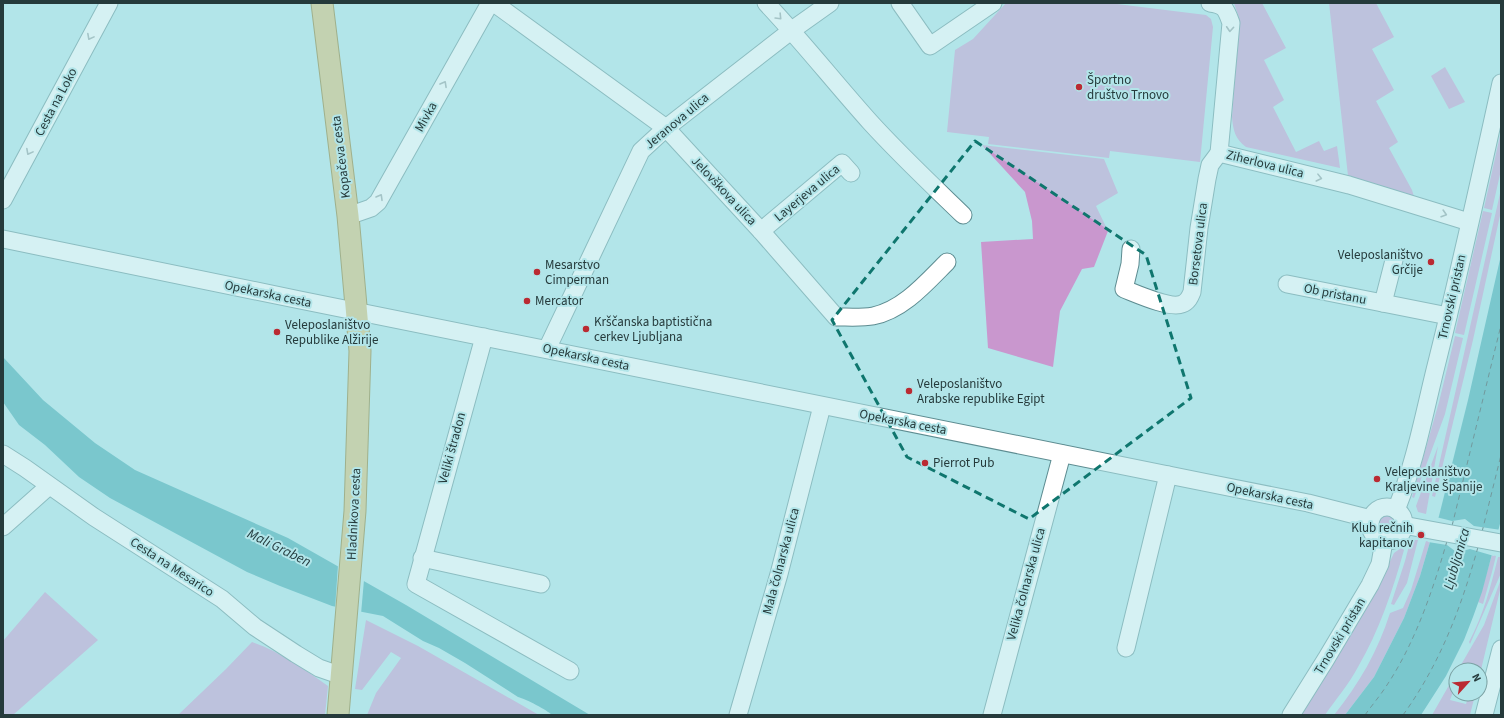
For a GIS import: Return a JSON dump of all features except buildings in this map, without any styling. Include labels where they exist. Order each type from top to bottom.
[{"type":"main road","name":"Kopačeva cesta","points":[[322,3],[348,216],[356,312]]},
{"type":"main road","name":"Hladnikova cesta","points":[[338,715],[355,511],[360,351],[356,312]]},
{"type":"street","name":"Cesta na Loko","points":[[3,200],[109,3]]},
{"type":"street","name":"Mivka","points":[[348,216],[371,208],[378,202],[490,3]]},
{"type":"street","name":"Jelovškova ulica","points":[[494,3],[666,128],[761,231],[836,317],[873,316],[892,310],[915,294],[947,262]]},
{"type":"street","points":[[766,3],[792,30],[884,137],[963,215]]},
{"type":"street","name":"Jeranova ulica","points":[[547,350],[641,151],[666,128],[792,30],[830,3]]},
{"type":"street","points":[[900,3],[930,46],[993,3]]},
{"type":"street","name":"Ziherlova ulica","points":[[1210,3],[1218,4],[1226,9],[1231,23],[1218,153],[1349,185],[1469,222]]},
{"type":"street","name":"Trnovski pristan","points":[[1400,517],[1401,498],[1419,438],[1501,83]]},
{"type":"street","name":"Borsetova ulica","points":[[1131,249],[1130,264],[1124,290],[1171,305],[1182,305],[1188,300],[1192,292],[1199,228],[1207,179],[1210,166],[1218,153]]},
{"type":"street","name":"Layerjeva ulica","points":[[761,231],[842,163],[851,173]]},
{"type":"street","name":"Opekarska cesta","points":[[3,239],[356,312],[1293,500],[1371,519]]},
{"type":"street","name":"Ob pristanu","points":[[1384,303],[1394,260]]},
{"type":"street","name":"Ob pristanu","points":[[1287,284],[1448,316]]},
{"type":"street","name":"Veliki štradon","points":[[484,337],[416,584],[570,671]]},
{"type":"street","name":"Mala čolnarska ulica","points":[[738,715],[778,574],[822,406]]},
{"type":"street","name":"Cesta na Mesarico","points":[[3,454],[94,517],[222,599],[255,627],[296,654],[319,668],[342,676]]},
{"type":"street","name":"Velika čolnarska ulica","points":[[992,715],[1062,454]]},
{"type":"street","points":[[1126,648],[1168,476]]},
{"type":"street","points":[[3,527],[48,486]]},
{"type":"street","points":[[1400,517],[1398,536],[1383,547],[1373,534],[1371,519],[1376,512],[1382,509],[1392,508],[1400,517],[1421,528],[1501,543]]},
{"type":"street","name":"Trnovski pristan","points":[[1291,715],[1370,585],[1380,564],[1383,547]]},
{"type":"street","points":[[422,558],[541,584]]},
{"type":"street","points":[[1484,715],[1501,649]]},
{"type":"highlighted area","points":[[975,141],[1146,255],[1191,398],[1029,519],[907,457],[832,320]]},
{"type":"shaded area","name":"Športno društvo Trnovo","points":[[1006,3],[1109,3],[1206,15],[1211,19],[1213,27],[1200,162],[1110,151],[1109,158],[988,144],[989,137],[947,132],[955,50],[973,39]]},
{"type":"shaded area","points":[[1234,3],[1262,3],[1286,48],[1264,60],[1284,100],[1273,107],[1296,152],[1319,141],[1324,151],[1337,146],[1340,168],[1246,147],[1239,141],[1234,130],[1232,117],[1239,18]]},
{"type":"shaded area","points":[[1329,3],[1376,3],[1394,37],[1372,49],[1394,90],[1376,101],[1398,142],[1389,148],[1412,190],[1417,206],[1349,185]]},
{"type":"shaded area","points":[[1445,67],[1465,102],[1449,109],[1431,76]]},
{"type":"shaded area","points":[[1501,131],[1501,170],[1492,210],[1484,208]]},
{"type":"shaded area","points":[[982,145],[1104,159],[1118,193],[1096,206],[1108,231],[1094,267],[1082,269],[1060,311],[1053,367],[988,348],[981,242],[1033,239],[1032,221],[1025,192]]},
{"type":"shaded area","points":[[1501,189],[1501,211],[1473,340],[1435,497],[1432,496]]},
{"type":"shaded area","points":[[1483,211],[1492,213],[1464,335],[1455,333]]},
{"type":"shaded area","points":[[1455,336],[1463,338],[1445,414],[1414,498],[1412,497],[1439,402]]},
{"type":"shaded area","points":[[1438,446],[1426,514],[1418,512],[1416,506]]},
{"type":"shaded area","points":[[1387,514],[1394,517],[1397,524],[1394,531],[1387,534],[1380,531],[1377,524],[1380,517]]},
{"type":"shaded area","points":[[1413,540],[1418,540],[1407,583],[1394,605],[1391,604],[1410,542]]},
{"type":"shaded area","points":[[1426,541],[1430,542],[1420,576],[1404,618],[1374,677],[1345,715],[1334,715],[1352,691],[1367,667],[1380,641],[1390,613],[1403,608],[1411,590]]},
{"type":"shaded area","points":[[1401,548],[1404,550],[1385,610],[1366,653],[1347,685],[1325,715],[1298,715],[1384,574],[1394,553]]},
{"type":"shaded area","points":[[1492,555],[1496,556],[1483,604],[1478,602]]},
{"type":"shaded area","points":[[1498,557],[1501,557],[1501,573],[1470,644],[1469,642],[1486,601]]},
{"type":"shaded area","points":[[1501,579],[1501,586],[1483,662],[1463,662],[1484,625]]},
{"type":"shaded area","points":[[45,592],[98,640],[13,715],[3,715],[3,641]]},
{"type":"shaded area","points":[[366,620],[418,646],[539,715],[367,715],[376,693],[401,658],[391,652],[362,690],[355,689]]},
{"type":"shaded area","points":[[252,642],[282,655],[328,686],[325,715],[178,715],[226,669]]},
{"type":"shaded area","points":[[1448,687],[1448,702],[1466,704],[1467,702],[1473,702],[1470,715],[1432,715]]},
{"type":"water","name":"Ljubljanica","points":[[1501,255],[1501,520],[1482,592],[1464,640],[1453,662],[1448,662],[1448,672],[1446,676],[1421,715],[1345,715],[1374,677],[1404,618],[1420,576],[1439,516],[1468,400]]},
{"type":"water","name":"Mali Graben","points":[[3,357],[43,400],[95,443],[135,470],[288,538],[406,605],[590,715],[552,715],[546,710],[518,697],[465,663],[439,648],[423,641],[383,616],[332,606],[247,572],[110,498],[79,477],[45,445],[19,425],[3,402]]},
{"type":"pier","points":[[1436,517],[1452,521],[1465,519],[1474,526],[1501,530],[1494,556],[1470,549],[1455,551],[1447,545],[1428,542]]},
{"type":"pier","points":[[338,565],[364,580],[361,614],[335,609]]},
{"type":"ferry route","points":[[1452,526],[1501,325]]},
{"type":"ferry route","points":[[1482,532],[1501,455]]},
{"type":"ferry route","points":[[1365,715],[1397,669],[1415,634],[1436,578],[1447,541]]},
{"type":"ferry route","points":[[1403,715],[1416,696],[1439,656],[1457,614],[1478,547]]},
{"type":"place","name":"Športno društvo Trnovo","points":[[1079,87]]},
{"type":"place","name":"Veleposlaništvo Grčije","points":[[1431,262]]},
{"type":"place","name":"Mesarstvo Cimperman","points":[[537,272]]},
{"type":"place","name":"Mercator","points":[[527,301]]},
{"type":"place","name":"Krščanska baptistična cerkev Ljubljana","points":[[586,329]]},
{"type":"place","name":"Veleposlaništvo Republike Alžirije","points":[[277,332]]},
{"type":"place","name":"Veleposlaništvo Arabske republike Egipt","points":[[909,391]]},
{"type":"place","name":"Pierrot Pub","points":[[925,463]]},
{"type":"place","name":"Veleposlaništvo Kraljevine Španije","points":[[1377,479]]},
{"type":"place","name":"Klub rečnih kapitanov","points":[[1421,535]]}]
